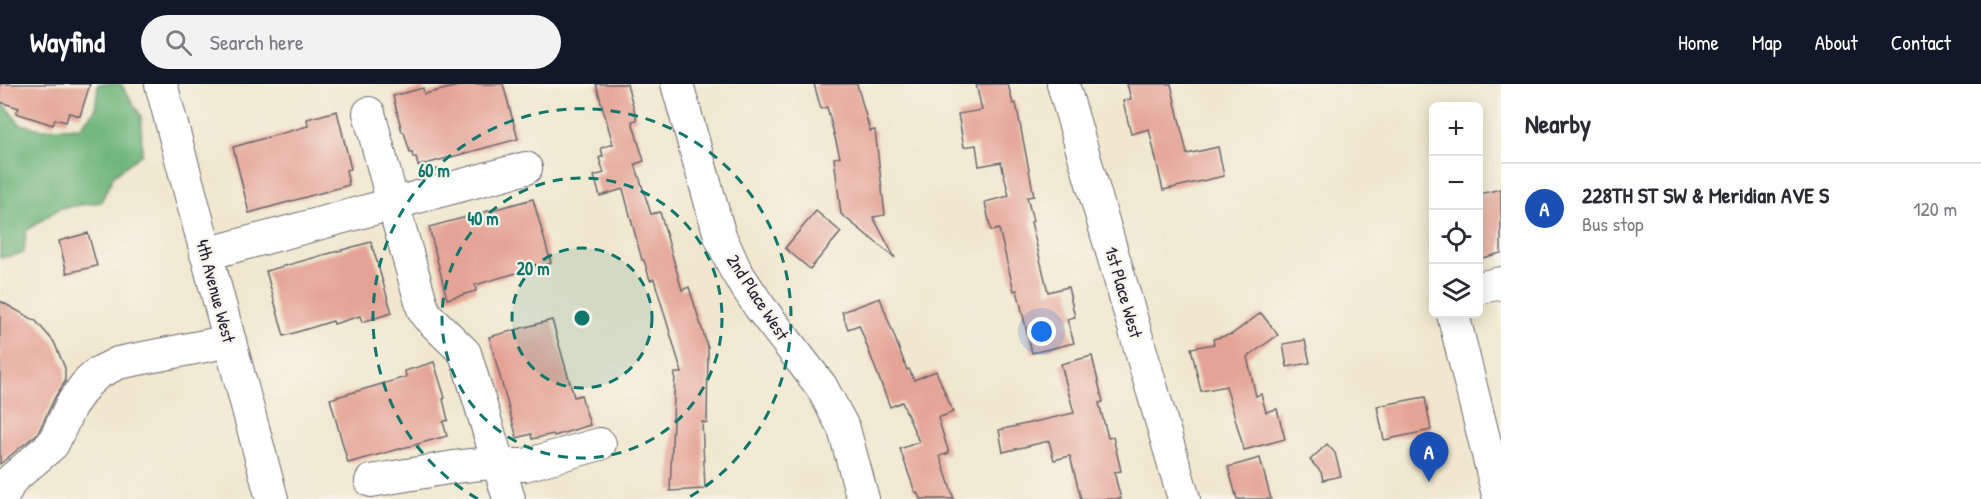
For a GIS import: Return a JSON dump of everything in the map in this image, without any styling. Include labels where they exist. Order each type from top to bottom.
[{"type":"street","name":"4th Avenue West","points":[[161,84],[272,499]]},
{"type":"street","name":"2nd Place West","points":[[676,84],[720,236],[736,271],[759,306],[821,386],[844,429],[863,499]]},
{"type":"street","name":"1st Place West","points":[[1064,84],[1184,499]]},
{"type":"street","points":[[369,113],[423,309],[427,316],[465,353],[509,499]]},
{"type":"street","points":[[206,254],[526,168]]},
{"type":"street","points":[[1483,287],[1501,283]]},
{"type":"street","points":[[1454,318],[1490,416],[1499,499]]},
{"type":"street","points":[[2,499],[11,480],[53,444],[71,405],[86,384],[98,373],[117,363],[230,341]]},
{"type":"street","points":[[371,481],[454,466],[499,462],[525,465],[600,444]]},
{"type":"green space","points":[[98,84],[121,84],[141,116],[142,154],[114,175],[101,202],[60,208],[26,231],[24,253],[0,258],[0,100],[20,124],[41,129],[80,127],[95,110]]},
{"type":"building","points":[[0,84],[90,84],[80,116],[69,113],[66,122],[55,119],[53,125],[16,113],[19,108],[0,102]]},
{"type":"building","points":[[467,84],[503,84],[518,139],[418,166],[416,157],[413,158],[412,152],[410,153],[404,132],[402,132],[393,96],[423,88],[424,94]]},
{"type":"building","points":[[596,84],[627,84],[637,120],[632,121],[644,161],[635,164],[651,214],[660,212],[682,290],[689,287],[708,348],[707,423],[702,422],[705,489],[670,491],[675,373],[682,373],[654,279],[650,280],[644,260],[642,260],[623,189],[600,196],[594,176],[604,173],[599,158],[603,156],[601,148],[613,144]]},
{"type":"building","points":[[814,84],[857,84],[870,131],[875,130],[885,215],[873,217],[895,258],[841,214],[834,158],[840,157],[827,107],[821,109]]},
{"type":"building","points":[[976,84],[1008,84],[1013,104],[1016,103],[1034,196],[1027,197],[1033,221],[1031,222],[1048,292],[1068,287],[1075,317],[1067,319],[1074,343],[1032,353],[999,229],[991,231],[985,202],[1009,196],[1001,162],[979,166],[976,145],[964,147],[958,114],[982,110]]},
{"type":"building","points":[[1127,84],[1171,84],[1187,154],[1218,147],[1224,176],[1163,190],[1149,129],[1131,134],[1123,101],[1131,99]]},
{"type":"building","points":[[337,111],[351,169],[346,170],[349,185],[249,213],[233,147],[308,126],[307,119]]},
{"type":"building","points":[[1501,189],[1501,253],[1483,258],[1483,210],[1483,193]]},
{"type":"building","points":[[533,199],[551,263],[475,285],[476,291],[447,299],[429,227]]},
{"type":"building","points":[[816,211],[841,232],[810,269],[785,248]]},
{"type":"building","points":[[88,233],[97,266],[67,273],[59,241]]},
{"type":"building","points":[[371,242],[392,313],[362,322],[360,316],[334,324],[333,321],[284,336],[266,271]]},
{"type":"building","points":[[880,298],[907,370],[909,369],[914,380],[936,371],[953,412],[938,418],[949,453],[940,456],[954,499],[920,499],[915,492],[900,449],[919,442],[902,402],[890,407],[859,325],[848,329],[842,312]]},
{"type":"building","points":[[0,301],[36,321],[54,342],[65,368],[65,382],[55,397],[38,433],[0,464]]},
{"type":"building","points":[[1261,313],[1278,335],[1247,357],[1256,396],[1261,394],[1266,412],[1277,409],[1285,439],[1244,450],[1226,386],[1201,391],[1191,348],[1214,344],[1213,339],[1232,334]]},
{"type":"building","points":[[552,320],[574,397],[581,395],[590,425],[554,436],[553,434],[532,439],[531,434],[517,438],[489,337]]},
{"type":"building","points":[[1305,340],[1310,363],[1287,367],[1283,344]]},
{"type":"building","points":[[1092,356],[1103,402],[1099,403],[1108,438],[1113,437],[1121,471],[1114,472],[1121,499],[1081,499],[1070,456],[1054,460],[1049,441],[1003,452],[999,430],[1074,413],[1061,364]]},
{"type":"building","points":[[434,362],[445,398],[443,399],[448,420],[443,422],[447,436],[348,463],[330,399],[406,377],[405,371]]},
{"type":"building","points":[[1425,397],[1431,430],[1384,440],[1377,406]]},
{"type":"building","points":[[1327,444],[1335,453],[1341,476],[1323,480],[1321,472],[1310,460]]},
{"type":"building","points":[[1260,458],[1271,499],[1237,499],[1228,467]]},
{"type":"place","name":"228TH ST SW & Meridian AVE S","points":[[1429,482]]}]
